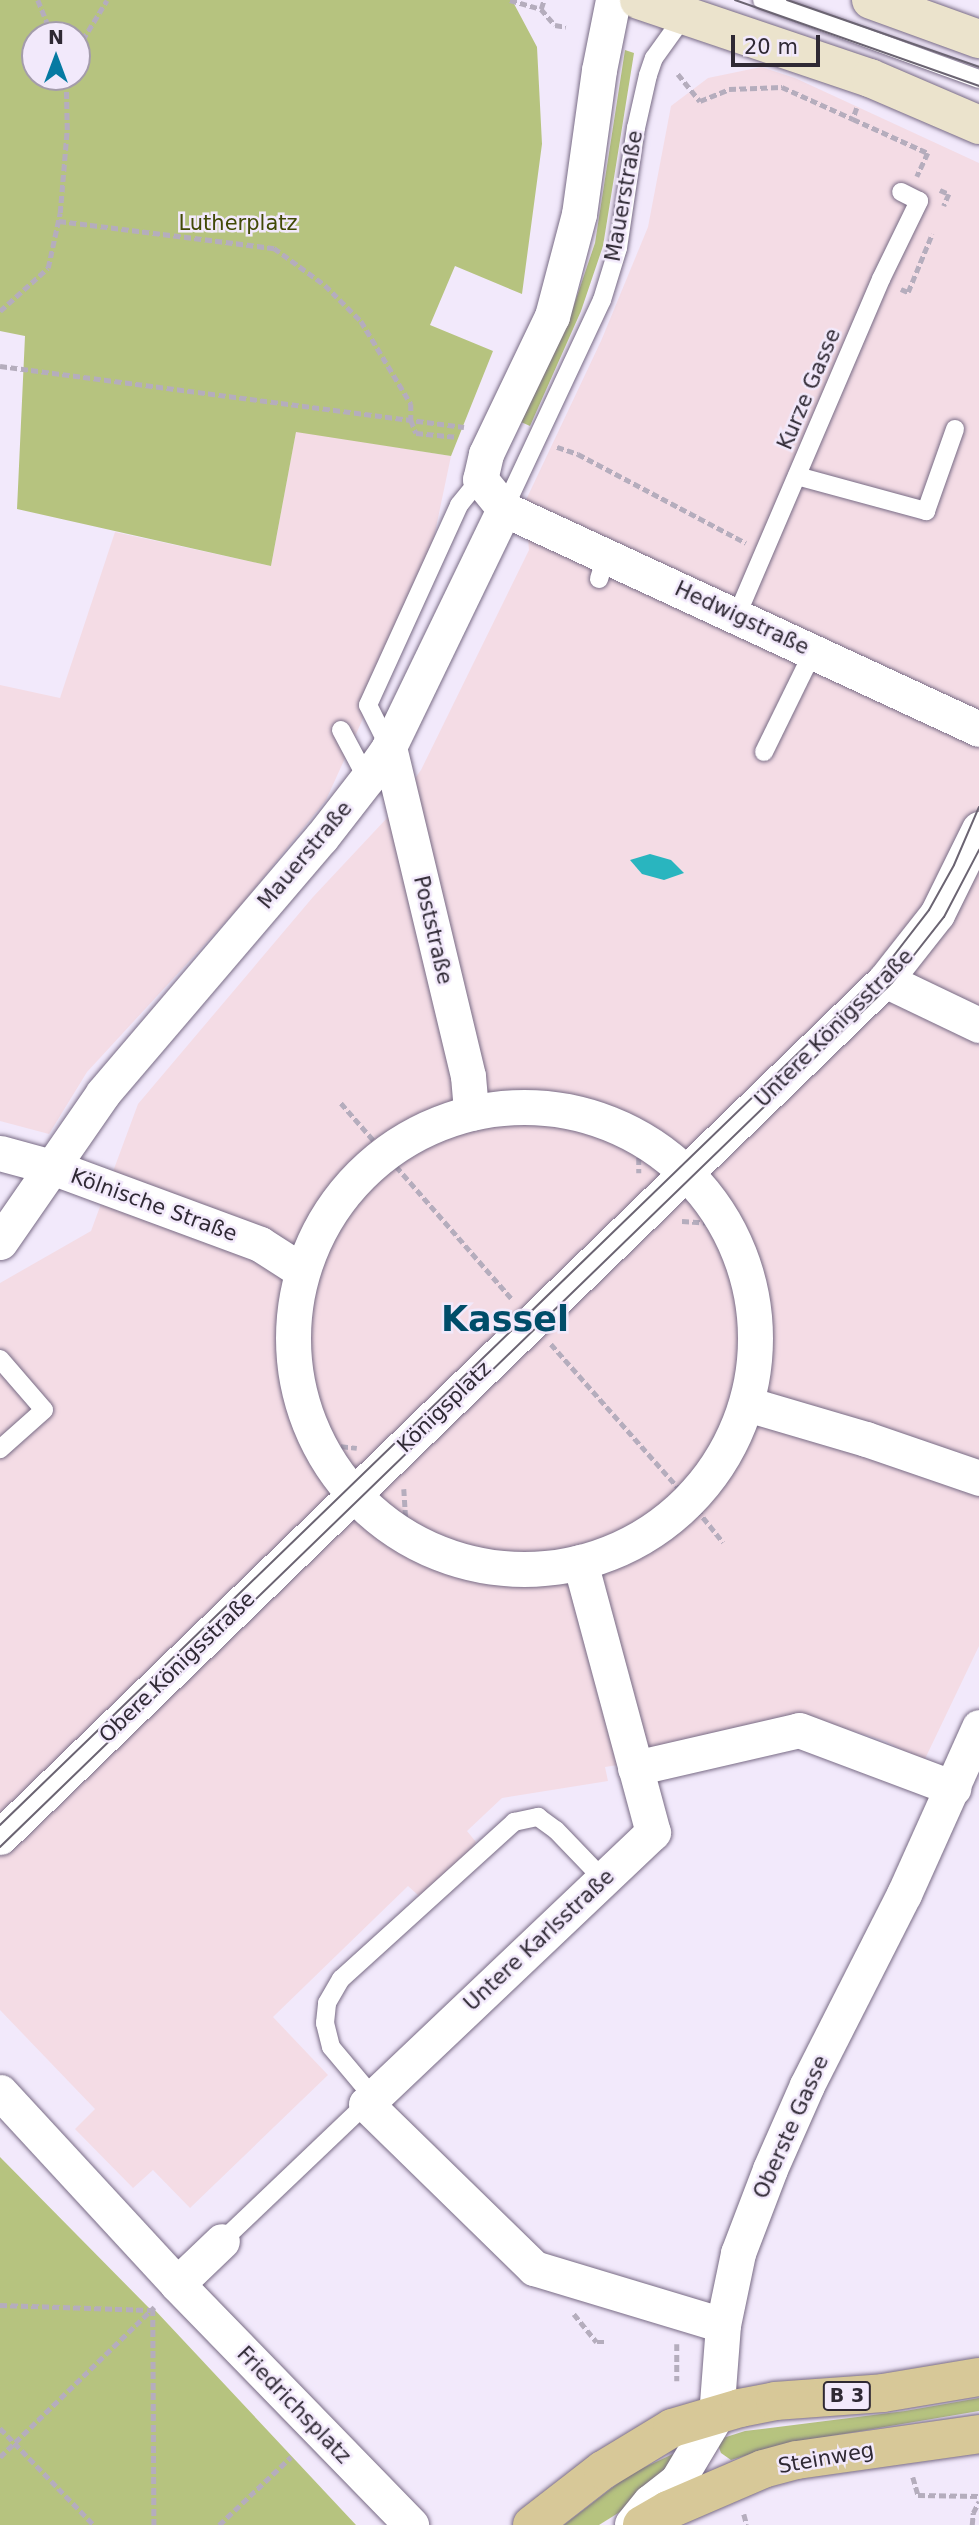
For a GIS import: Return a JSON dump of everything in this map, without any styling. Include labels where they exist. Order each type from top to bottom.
[{"type":"main road","points":[[639,0],[690,8],[759,39],[870,78],[979,125]]},
{"type":"main road","points":[[871,0],[979,38]]},
{"type":"main road","name":"B 3","points":[[532,2525],[645,2442],[672,2428],[775,2401],[883,2393],[979,2377]]},
{"type":"main road","name":"Steinweg","points":[[642,2525],[668,2510],[763,2469],[797,2460],[979,2434]]},
{"type":"street","name":"Mauerstraße","points":[[480,479],[486,454],[552,316],[579,214],[599,70],[613,0]]},
{"type":"street","points":[[480,479],[504,509]]},
{"type":"street","name":"Mauerstraße","points":[[0,1241],[103,1093],[321,838],[368,779],[389,747],[504,509]]},
{"type":"street","name":"Hedwigstraße","points":[[504,509],[603,568],[737,615],[979,729]]},
{"type":"street","name":"Poststraße","points":[[389,747],[468,1076],[471,1113]]},
{"type":"street","name":"Untere Königsstraße","points":[[686,1173],[885,980],[937,914],[979,829]]},
{"type":"street","points":[[885,980],[979,1025]]},
{"type":"street","points":[[514,1107],[557,1109],[599,1120],[639,1137],[686,1173],[727,1224],[751,1286],[757,1352],[747,1404],[721,1465],[690,1501],[611,1553],[580,1562],[526,1569],[468,1563],[423,1546],[386,1527],[354,1497],[330,1463],[308,1422],[296,1381],[292,1337],[302,1271],[321,1226],[349,1187],[395,1148],[426,1129],[471,1113],[514,1107]]},
{"type":"street","name":"Kölnische Straße","points":[[0,1153],[52,1167],[260,1244],[302,1271]]},
{"type":"street","name":"Königsplatz","points":[[354,1497],[686,1173]]},
{"type":"street","points":[[747,1404],[866,1439],[979,1478]]},
{"type":"street","name":"Obere Königsstraße","points":[[0,1836],[354,1497]]},
{"type":"street","name":"Untere Karlsstraße","points":[[370,2100],[653,1832],[580,1562]]},
{"type":"street","name":"Oberste Gasse","points":[[631,2525],[650,2502],[677,2481],[716,2416],[723,2325],[738,2253],[769,2169],[807,2085],[953,1788],[979,1727]]},
{"type":"street","points":[[635,1768],[799,1730],[953,1788]]},
{"type":"street","name":"Friedrichsplatz","points":[[0,2092],[177,2284],[411,2525]]},
{"type":"street","points":[[370,2100],[534,2268],[723,2325]]},
{"type":"street","points":[[177,2284],[222,2241]]},
{"type":"lane","points":[[762,0],[979,79]]},
{"type":"lane","name":"Mauerstraße","points":[[504,509],[602,300],[618,248],[636,128],[648,75],[661,48],[690,8]]},
{"type":"lane","points":[[661,48],[674,40],[692,35],[759,39]]},
{"type":"lane","name":"Kurze Gasse","points":[[737,615],[919,201],[901,192]]},
{"type":"lane","points":[[797,476],[926,511],[955,429]]},
{"type":"lane","points":[[389,747],[368,705],[375,674],[459,505],[480,479]]},
{"type":"lane","points":[[764,752],[813,652]]},
{"type":"lane","points":[[341,730],[368,779]]},
{"type":"lane","points":[[0,1359],[44,1410],[0,1449]]},
{"type":"lane","points":[[370,2100],[331,2047],[326,2023],[327,2003],[341,1979],[514,1822],[538,1817],[556,1830],[603,1880]]},
{"type":"lane","name":"Untere Karlsstraße","points":[[222,2241],[370,2100]]},
{"type":"path","points":[[38,0],[46,21]]},
{"type":"path","points":[[91,26],[107,0]]},
{"type":"path","points":[[510,0],[541,9],[555,25],[566,27]]},
{"type":"path","points":[[541,9],[544,0]]},
{"type":"path","points":[[678,74],[700,101],[729,89],[782,87],[853,119]]},
{"type":"path","points":[[0,311],[48,268],[59,221],[66,91]]},
{"type":"path","points":[[59,221],[274,248],[324,285],[361,321],[411,404],[411,419],[416,433],[466,437]]},
{"type":"path","points":[[0,366],[475,429]]},
{"type":"path","points":[[578,454],[764,553]]},
{"type":"path","points":[[0,2458],[177,2284]]},
{"type":"path","points":[[0,2305],[152,2309]]},
{"type":"path","points":[[152,2309],[154,2525]]},
{"type":"path","points":[[670,2343],[677,2343],[677,2381]]},
{"type":"path","points":[[0,2428],[94,2525]]},
{"type":"path","points":[[219,2525],[290,2458]]},
{"type":"path","points":[[913,2477],[918,2495],[979,2499],[973,2513],[972,2525]]},
{"type":"shaded area","points":[[761,67],[795,78],[979,163],[979,1646],[924,1761],[885,1741],[814,1719],[649,1760],[605,1767],[608,1781],[502,1798],[467,1831],[476,1842],[462,1864],[419,1896],[408,1886],[273,2017],[328,2075],[190,2208],[153,2170],[133,2188],[75,2129],[95,2109],[0,2010],[0,1283],[91,1231],[138,1104],[313,897],[387,818],[421,770],[529,550],[525,502],[601,341],[648,227],[671,106],[708,78]]},
{"type":"shaded area","points":[[296,431],[451,456],[434,537],[361,723],[326,800],[241,905],[87,1072],[49,1134],[0,1121],[0,685],[60,698],[115,532],[271,566]]},
{"type":"green space","name":"Lutherplatz","points":[[0,0],[512,0],[537,47],[542,144],[522,294],[455,266],[430,325],[493,351],[451,456],[296,432],[271,566],[17,509],[25,336],[0,331]]},
{"type":"green space","points":[[625,50],[634,53],[603,246],[581,311],[530,426],[521,422],[573,308],[595,243]]},
{"type":"green space","points":[[0,2157],[151,2310],[153,2308],[356,2525],[0,2525]]},
{"type":"green space","points":[[979,2398],[979,2411],[784,2444],[731,2460],[721,2453],[718,2445],[723,2438],[745,2431],[905,2411]]},
{"type":"green space","points":[[673,2454],[676,2457],[639,2500],[599,2525],[564,2525],[630,2474]]},
{"type":"water","points":[[650,854],[671,860],[684,873],[664,880],[642,874],[630,860]]},
{"type":"tram line","points":[[735,0],[979,86]]},
{"type":"tram line","points":[[787,0],[979,67]]},
{"type":"tram line","points":[[0,1825],[878,976],[929,910],[954,865],[979,807]]},
{"type":"tram line","points":[[0,1847],[892,983],[944,917],[979,850]]},
{"type":"district","name":"Kassel","points":[[505,1319]]}]
